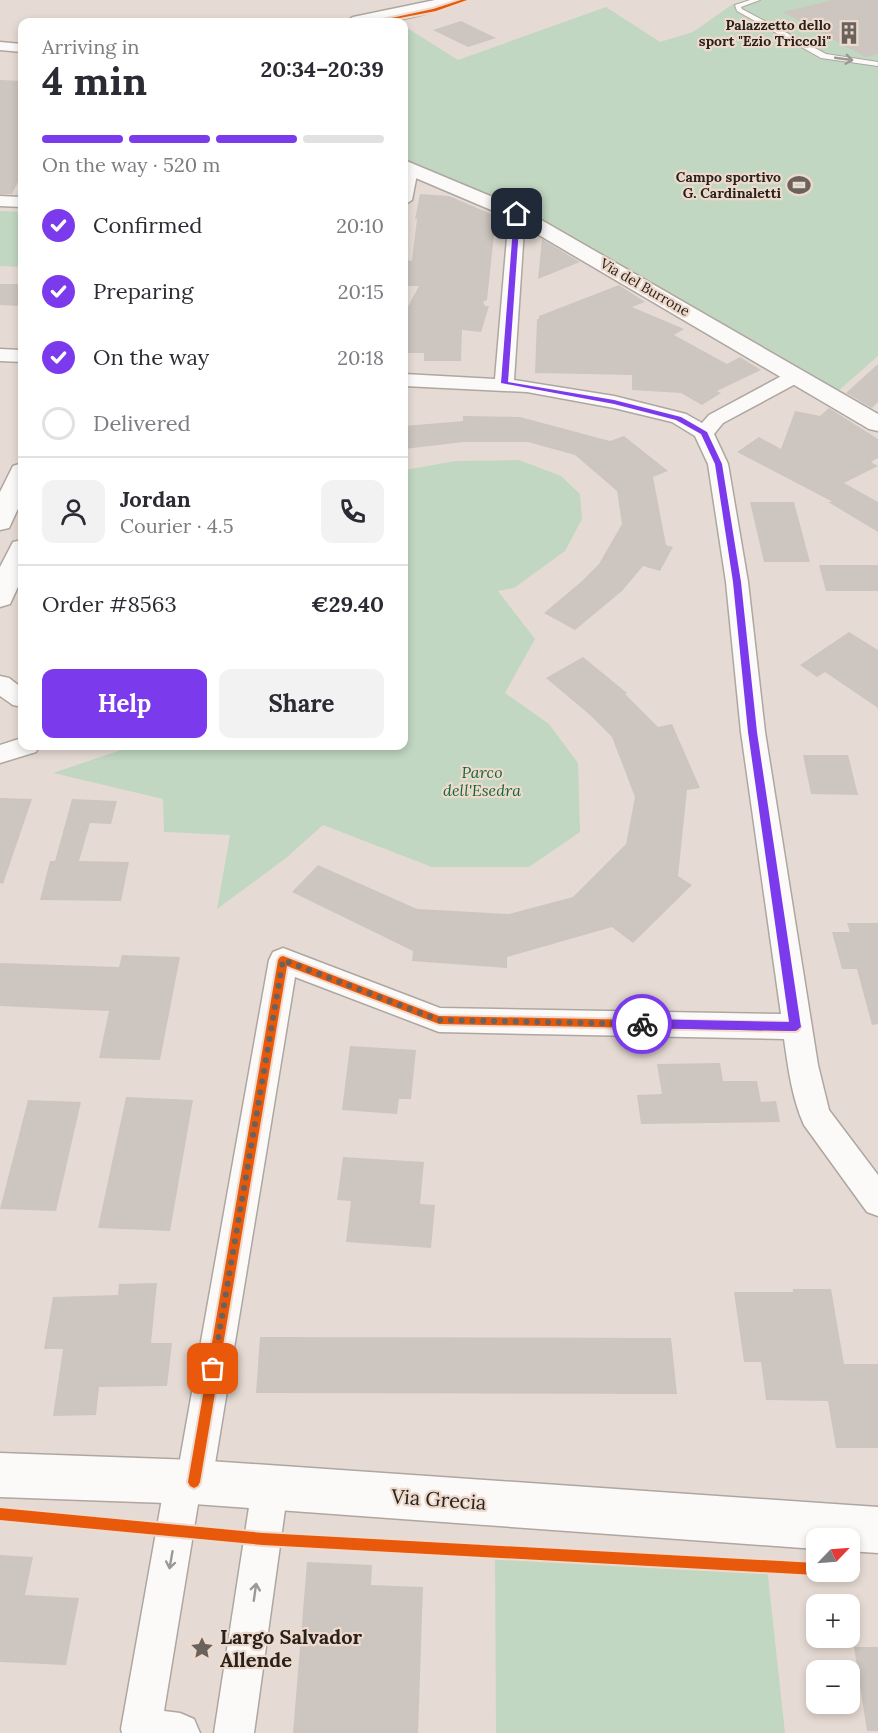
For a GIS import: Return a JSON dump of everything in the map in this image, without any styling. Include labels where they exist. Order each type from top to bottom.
[{"type":"street","points":[[374,18],[432,7],[450,0]]},
{"type":"street","points":[[0,46],[18,48]]},
{"type":"street","name":"Via del Burrone","points":[[408,169],[517,214],[878,424]]},
{"type":"street","points":[[0,201],[18,202]]},
{"type":"street","points":[[504,383],[517,214]]},
{"type":"street","points":[[0,355],[18,356]]},
{"type":"street","points":[[704,433],[716,419],[794,376]]},
{"type":"street","points":[[408,380],[504,383],[614,402],[679,418],[704,433],[718,464],[737,582],[753,732],[795,1027],[815,1115],[878,1201]]},
{"type":"street","points":[[0,520],[18,480]]},
{"type":"street","points":[[0,598],[18,557]]},
{"type":"street","points":[[0,684],[18,696]]},
{"type":"street","points":[[0,754],[18,749]]},
{"type":"street","points":[[180,1733],[141,1729],[189,1482],[283,960],[439,1020],[795,1027]]},
{"type":"street","name":"Via Grecia","points":[[0,1475],[189,1482],[878,1530]]},
{"type":"street","points":[[234,1733],[270,1488]]},
{"type":"lane","points":[[757,0],[736,6],[816,52],[834,58],[878,64]]},
{"type":"green space","points":[[748,0],[878,0],[878,356],[837,392],[534,216],[408,164],[408,29],[458,60],[606,7],[660,42],[693,32],[733,4]]},
{"type":"green space","points":[[0,211],[18,212],[18,267],[0,266]]},
{"type":"green space","name":"Parco dell'Esedra","points":[[519,460],[561,476],[580,494],[582,519],[565,551],[514,588],[498,591],[535,639],[505,693],[549,724],[578,763],[580,832],[529,867],[432,867],[323,825],[286,858],[217,909],[230,835],[164,832],[163,799],[53,773],[121,750],[408,750],[408,469],[456,461]]},
{"type":"green space","points":[[495,1552],[767,1567],[785,1733],[496,1733]]},
{"type":"building","name":"Palazzetto dello sport \"Ezio Triccoli\"","points":[[833,0],[878,0],[878,54],[865,57],[783,12]]},
{"type":"building","points":[[461,21],[496,38],[468,47],[433,30]]},
{"type":"building","points":[[0,80],[18,81],[18,182],[12,194],[0,194]]},
{"type":"building","points":[[420,194],[449,196],[496,216],[487,300],[483,302],[485,306],[489,306],[481,332],[462,330],[461,361],[424,361],[424,353],[408,353],[408,307],[419,286],[408,286],[408,260],[412,261],[417,219],[415,219]]},
{"type":"building","points":[[542,239],[580,262],[538,279]]},
{"type":"building","points":[[0,284],[18,284],[18,306],[0,305]]},
{"type":"building","points":[[619,285],[645,302],[632,307],[684,329],[674,335],[727,364],[740,357],[761,370],[717,391],[721,393],[702,405],[681,393],[632,390],[632,375],[535,373],[539,316]]},
{"type":"building","points":[[878,364],[878,402],[872,408],[846,393]]},
{"type":"building","points":[[829,408],[878,439],[878,458],[871,462],[878,466],[844,483],[878,502],[878,532],[828,502],[833,502],[737,452],[759,437],[781,449],[795,411],[820,416]]},
{"type":"building","points":[[463,416],[520,417],[610,441],[624,436],[668,471],[653,477],[666,545],[673,547],[660,571],[643,566],[622,591],[575,630],[544,613],[599,564],[622,524],[617,491],[575,455],[528,442],[464,442],[408,449],[408,426],[463,421]]},
{"type":"building","points":[[750,502],[794,502],[810,562],[764,562]]},
{"type":"building","points":[[819,565],[878,565],[878,591],[826,591]]},
{"type":"building","points":[[849,632],[878,650],[878,708],[825,672],[817,677],[800,665]]},
{"type":"building","points":[[583,657],[627,693],[625,694],[658,727],[672,724],[700,788],[687,790],[678,876],[692,885],[633,943],[612,927],[507,957],[507,968],[412,961],[413,951],[292,892],[318,865],[417,909],[509,914],[573,897],[626,844],[635,797],[612,737],[546,678]]},
{"type":"building","points":[[803,755],[848,755],[858,795],[811,794]]},
{"type":"building","points":[[0,798],[32,799],[3,884],[0,883]]},
{"type":"building","points":[[72,799],[117,801],[111,824],[90,823],[79,861],[129,862],[121,901],[40,900],[50,861],[55,861]]},
{"type":"building","points":[[847,923],[878,923],[878,1024],[872,1025],[857,969],[842,969],[832,932],[850,932]]},
{"type":"building","points":[[122,955],[180,957],[160,1060],[99,1058],[109,1011],[0,1006],[0,963],[119,967]]},
{"type":"building","points":[[350,1046],[416,1050],[411,1099],[399,1099],[397,1114],[342,1110]]},
{"type":"building","points":[[720,1063],[723,1081],[757,1081],[761,1102],[776,1101],[780,1122],[641,1124],[637,1095],[662,1094],[657,1064]]},
{"type":"building","points":[[126,1097],[193,1100],[170,1231],[98,1228]]},
{"type":"building","points":[[28,1100],[81,1102],[56,1211],[0,1209]]},
{"type":"building","points":[[343,1157],[424,1162],[420,1204],[435,1205],[431,1248],[346,1242],[351,1201],[337,1200]]},
{"type":"building","points":[[157,1283],[151,1343],[172,1343],[167,1386],[99,1387],[96,1415],[53,1416],[63,1349],[44,1349],[53,1297],[118,1295],[119,1284]]},
{"type":"building","points":[[793,1289],[831,1289],[844,1364],[878,1364],[878,1448],[836,1448],[828,1401],[766,1400],[761,1362],[744,1362],[734,1292],[793,1292]]},
{"type":"building","points":[[260,1337],[671,1338],[677,1394],[256,1393]]},
{"type":"building","points":[[0,1555],[33,1557],[25,1595],[79,1598],[66,1665],[0,1662]]},
{"type":"building","points":[[307,1562],[372,1565],[371,1585],[423,1587],[418,1733],[293,1733]]},
{"type":"building","points":[[878,1647],[878,1731],[867,1731],[860,1686],[860,1660],[856,1660],[854,1648]]},
{"type":"cycle path","points":[[395,18],[434,10],[465,0]]},
{"type":"cycle path","points":[[194,1482],[283,960],[439,1020],[795,1027]]},
{"type":"cycle path","points":[[0,1514],[263,1539],[806,1568]]},
{"type":"way so far","points":[[213,1369],[283,960],[439,1020],[642,1024]]},
{"type":"place","name":"Palazzetto dello sport \"Ezio Triccoli\"","points":[[849,33]]},
{"type":"place","name":"Campo sportivo G. Cardinaletti","points":[[799,185]]},
{"type":"place","name":"Largo Salvador Allende","points":[[202,1648]]},
{"type":"route","points":[[517,214],[504,383],[614,402],[679,418],[704,433],[718,464],[737,582],[753,732],[795,1027],[642,1024]]}]
